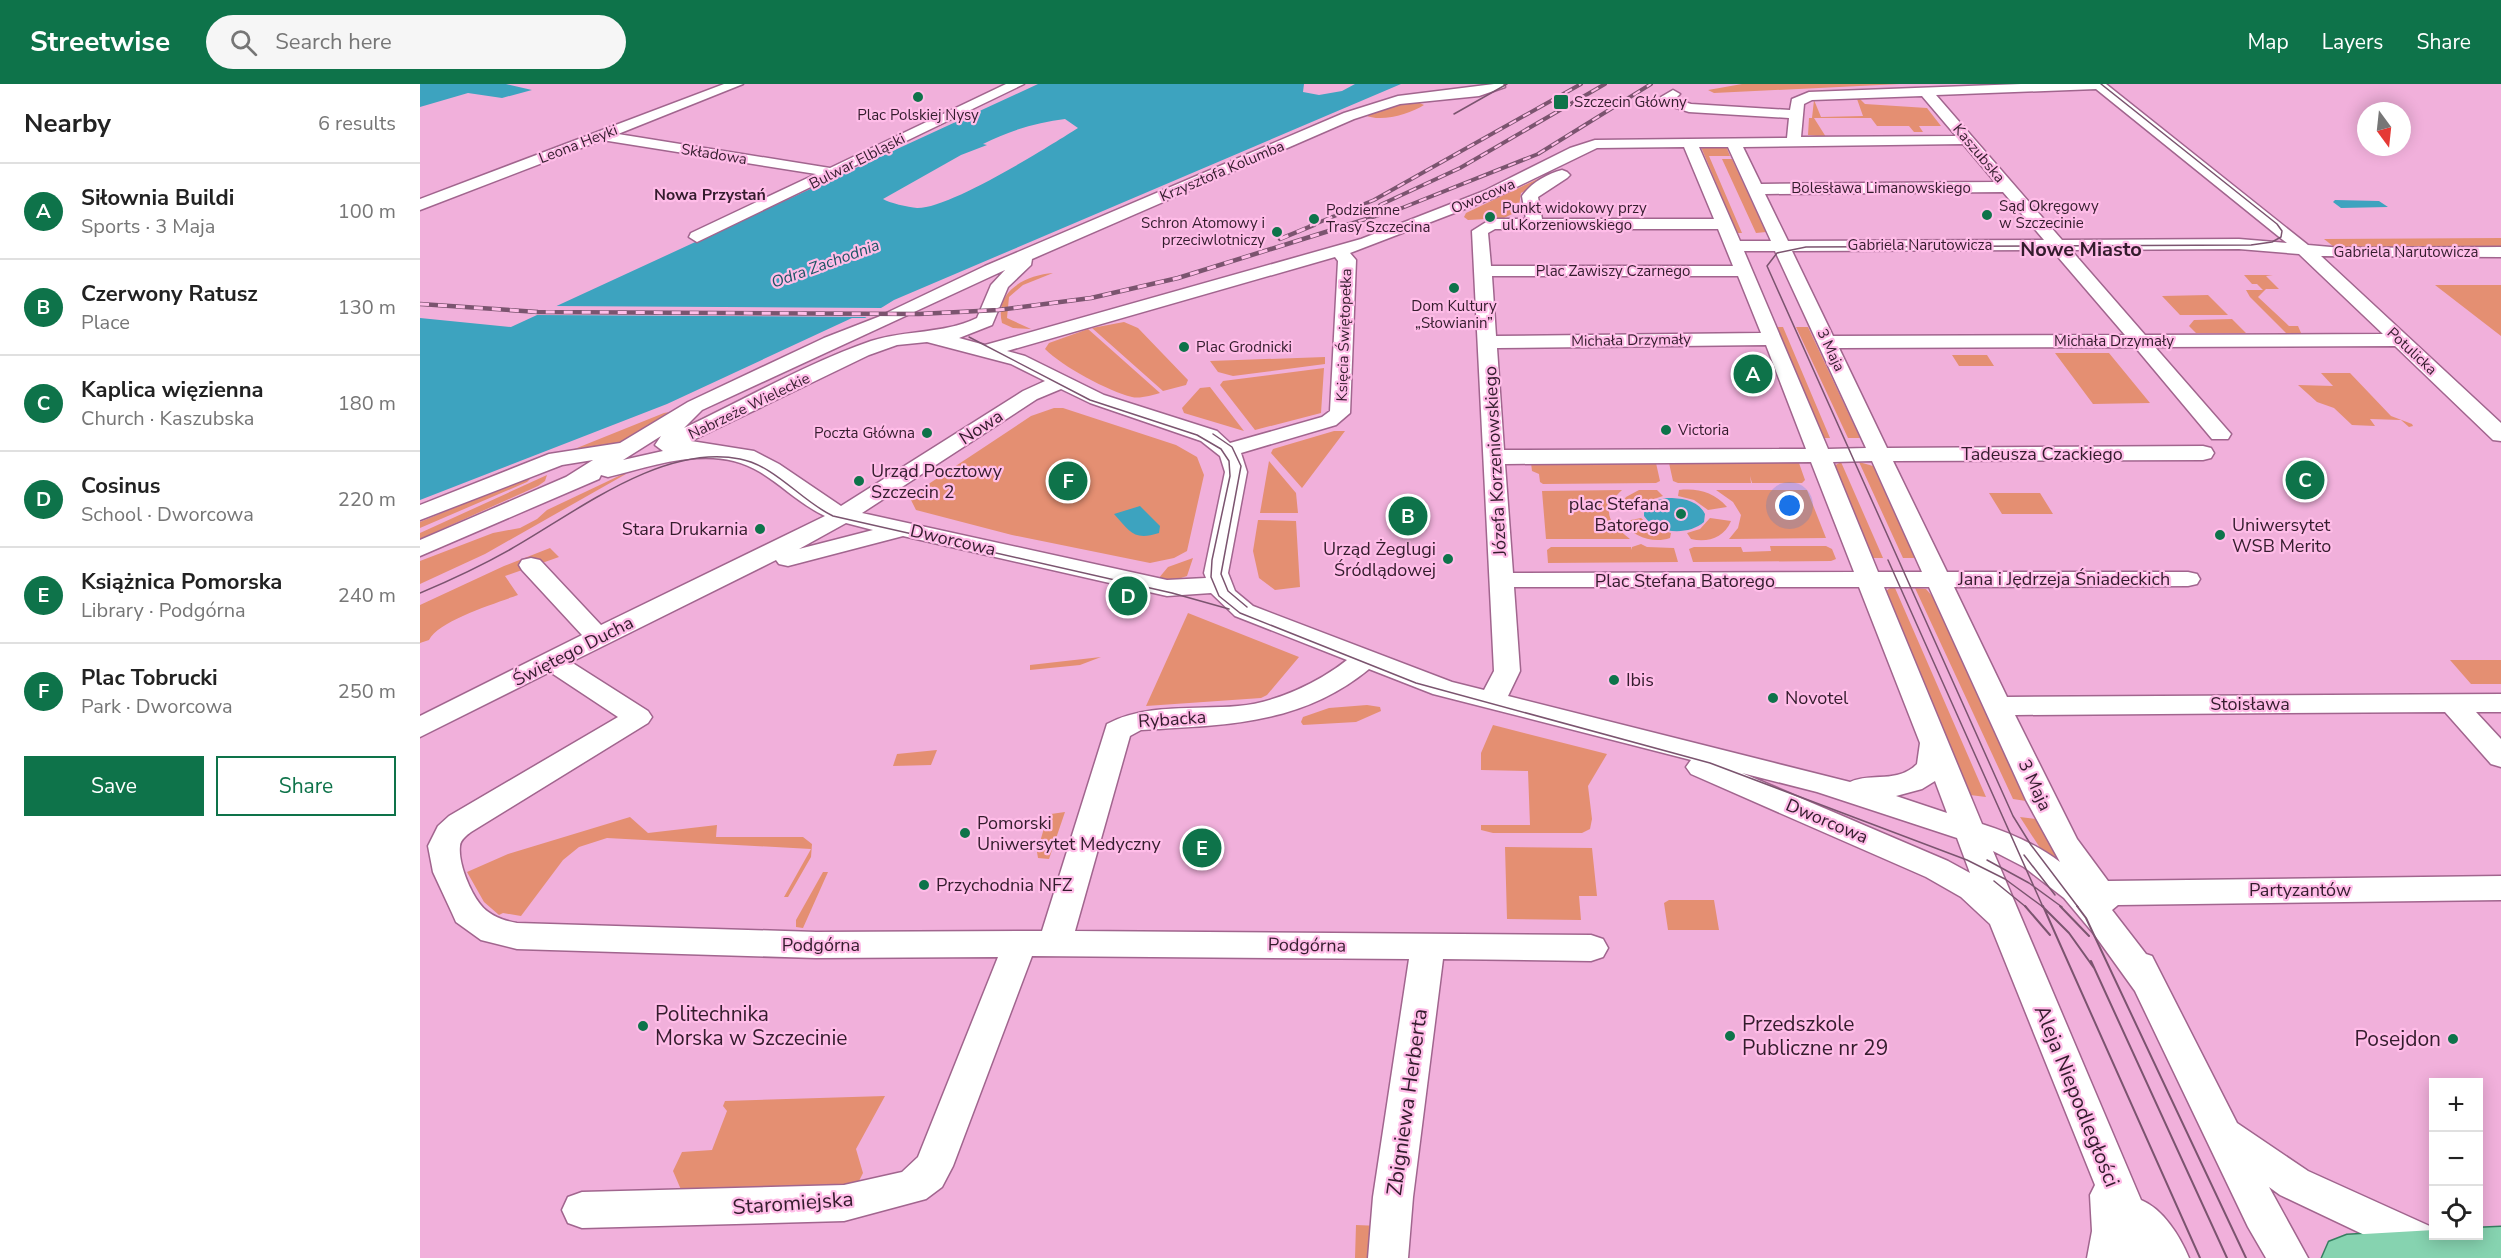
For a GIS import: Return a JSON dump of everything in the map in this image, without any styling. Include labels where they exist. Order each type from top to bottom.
[{"type":"main road","points":[[2347,1258],[2441,1251],[2501,1250]]},
{"type":"street","name":"Leona Heyki","points":[[420,205],[736,84]]},
{"type":"street","name":"Bulwar Elbląski","points":[[697,237],[826,178],[829,172],[1017,84]]},
{"type":"street","points":[[1794,140],[1797,102],[1809,96],[2099,84]]},
{"type":"street","name":"Potulicka","points":[[2099,84],[2296,243],[2501,435]]},
{"type":"street","name":"Krzysztofa Kolumba","points":[[1429,112],[1467,105],[1501,85]]},
{"type":"street","name":"Krzysztofa Kolumba","points":[[1063,240],[1017,267],[1003,282],[992,305],[964,331],[928,337],[892,329],[889,323],[893,316],[936,295],[1356,113],[1398,100],[1479,92],[1501,85]]},
{"type":"street","name":"Kaszubska","points":[[1925,91],[2055,245],[2220,434]]},
{"type":"street","points":[[1676,100],[1795,114]]},
{"type":"street","name":"Krzysztofa Kolumba","points":[[1316,131],[1384,120]]},
{"type":"street","name":"Składowa","points":[[600,136],[829,172]]},
{"type":"street","name":"Owocowa","points":[[1013,351],[1343,256],[1484,197],[1586,147],[1620,142],[1690,146],[1794,140],[1968,140]]},
{"type":"street","name":"3 Maja","points":[[1733,142],[2054,825],[2117,918],[2147,981]]},
{"type":"street","points":[[1724,224],[1535,224],[1529,200],[1533,192],[1590,159],[1622,151],[1690,146],[1724,224],[1743,271],[1773,339],[1821,456],[2010,933]]},
{"type":"street","name":"Bolesława Limanowskiego","points":[[1755,189],[2008,187]]},
{"type":"street","points":[[2197,244],[2228,242],[2255,234],[2262,225],[2260,213]]},
{"type":"street","name":"Gabriela Narutowicza","points":[[2260,213],[2287,228],[2331,235],[2296,243]]},
{"type":"street","name":"Józefa Korzeniowskiego","points":[[1492,700],[1507,674],[1480,232],[1491,224],[1535,224]]},
{"type":"street","name":"Gabriela Narutowicza","points":[[1781,246],[2296,243],[2350,253],[2501,252]]},
{"type":"street","points":[[1733,246],[1781,246]]},
{"type":"street","points":[[2323,268],[2325,261],[2350,253]]},
{"type":"street","name":"Księcia Świętopełka","points":[[1228,450],[1334,419],[1341,410],[1343,256]]},
{"type":"street","name":"Plac Zawiszy Czarnego","points":[[1484,271],[1743,271]]},
{"type":"street","name":"Krzysztofa Kolumba","points":[[936,295],[974,291],[988,296],[992,305]]},
{"type":"street","points":[[992,305],[991,326],[1013,351],[1061,382],[1104,402],[1203,434],[1228,450],[1234,461],[1235,475],[1216,565],[1218,585]]},
{"type":"street","name":"Nabrzeże Wieleckie","points":[[575,480],[695,406],[831,342],[893,316]]},
{"type":"street","points":[[928,337],[953,341],[983,352],[1013,351]]},
{"type":"street","name":"Nabrzeże Wieleckie","points":[[420,549],[575,480],[675,442],[865,350],[897,340],[928,337]]},
{"type":"street","name":"Michała Drzymały","points":[[1488,342],[1773,339]]},
{"type":"street","name":"Michała Drzymały","points":[[1827,342],[2401,340]]},
{"type":"street","name":"Nowa","points":[[844,516],[1030,395],[1061,382]]},
{"type":"street","points":[[675,442],[671,435],[673,428],[695,406]]},
{"type":"street","points":[[420,513],[562,457],[616,450],[638,442]]},
{"type":"street","name":"Dworcowa","points":[[675,442],[683,447],[731,452],[751,458],[812,501],[844,516],[1167,588],[1218,585],[1229,600],[1255,616],[1430,684],[1824,784],[1970,830],[2028,855],[2059,875],[2095,911],[2147,981]]},
{"type":"street","name":"Dworcowa","points":[[575,480],[645,460],[704,450]]},
{"type":"street","name":"Tadeusza Czackiego","points":[[1880,455],[2203,453]]},
{"type":"street","points":[[1494,457],[1880,455]]},
{"type":"street","points":[[522,472],[545,468],[556,472],[557,483],[543,495]]},
{"type":"street","name":"Świętego Ducha","points":[[420,728],[844,516]]},
{"type":"street","name":"Świętego Ducha","points":[[726,576],[903,529]]},
{"type":"street","points":[[531,565],[598,637]]},
{"type":"street","name":"Jana i Jędrzeja Śniadeckich","points":[[1939,580],[2188,579]]},
{"type":"street","name":"Plac Stefana Batorego","points":[[1502,580],[1869,581]]},
{"type":"street","points":[[1869,581],[1939,580]]},
{"type":"street","name":"Rybacka","points":[[1055,943],[1117,731],[1135,721],[1240,715],[1266,710],[1338,681],[1365,659]]},
{"type":"street","name":"Podgórna","points":[[551,661],[638,717],[450,834],[444,846],[449,872],[468,913],[493,931],[537,938],[816,945],[1055,943],[1591,948]]},
{"type":"street","points":[[2452,703],[2501,757]]},
{"type":"street","name":"Stoisława","points":[[1999,706],[2501,703]]},
{"type":"street","name":"Dworcowa","points":[[1626,735],[1952,876],[1985,900],[2010,933]]},
{"type":"street","points":[[1824,784],[1870,788],[1906,785],[1922,777],[1930,769],[1935,757],[1934,743]]},
{"type":"street","name":"Partyzantów","points":[[2098,893],[2501,888]]},
{"type":"street","name":"Aleja Niepodległości","points":[[2010,933],[2145,1258]]},
{"type":"street","name":"Staromiejska","points":[[582,1210],[844,1203],[912,1187],[921,1181],[934,1166],[1020,943]]},
{"type":"street","name":"Zbigniewa Herberta","points":[[1388,1258],[1393,1197],[1428,946]]},
{"type":"street","points":[[2147,981],[2226,1135],[2262,1214],[2288,1258]]},
{"type":"street","points":[[2226,1135],[2294,1183],[2441,1251]]},
{"type":"street","points":[[2103,1158],[2112,1216],[2107,1258]]},
{"type":"street","points":[[2103,1158],[2169,1258]]},
{"type":"shaded area","points":[[1742,84],[1900,84],[1714,93],[1708,90]]},
{"type":"shaded area","points":[[1847,98],[1859,98],[1865,104],[1927,108],[1941,126],[1919,126],[1923,132],[1914,132],[1909,126],[1877,126],[1871,118],[1814,118],[1826,137],[1808,135],[1809,118],[1812,118],[1814,100],[1821,117],[1863,116],[1857,99]]},
{"type":"shaded area","points":[[1415,101],[1424,105],[1387,118],[1365,115],[1385,107]]},
{"type":"shaded area","points":[[1726,146],[1730,156],[1709,156],[1742,233],[1737,233],[1701,147]]},
{"type":"shaded area","points":[[1722,159],[1732,159],[1766,232],[1756,233]]},
{"type":"shaded area","points":[[1546,175],[1551,177],[1521,193],[1518,211],[1504,218],[1468,220],[1464,217],[1466,213]]},
{"type":"shaded area","points":[[2501,238],[2501,250],[2338,250],[2324,239]]},
{"type":"shaded area","points":[[1053,273],[1023,285],[1009,297],[1007,318],[1031,329],[1013,328],[1002,323],[1003,302],[1014,287],[1033,277]]},
{"type":"shaded area","points":[[2244,275],[2273,275],[2266,276],[2279,289],[2266,289],[2258,297],[2289,326],[2298,326],[2301,333],[2286,333],[2250,297],[2246,290],[2263,290],[2257,284],[2252,284]]},
{"type":"shaded area","points":[[2435,285],[2501,285],[2501,336]]},
{"type":"shaded area","points":[[2208,295],[2228,315],[2180,315],[2162,296]]},
{"type":"shaded area","points":[[2232,319],[2246,333],[2196,333],[2189,326],[2194,320]]},
{"type":"shaded area","points":[[1124,322],[1138,328],[1188,380],[1186,385],[1163,391],[1092,328]]},
{"type":"shaded area","points":[[1776,327],[1783,327],[1830,438],[1822,438]]},
{"type":"shaded area","points":[[1796,327],[1808,327],[1860,438],[1848,438]]},
{"type":"shaded area","points":[[1088,329],[1160,393],[1139,398],[1122,394],[1074,371],[1045,349],[1049,343]]},
{"type":"shaded area","points":[[2055,353],[2109,353],[2150,403],[2093,404]]},
{"type":"shaded area","points":[[1952,355],[1987,355],[1994,366],[1959,366]]},
{"type":"shaded area","points":[[1325,357],[1325,364],[1233,376],[1218,372],[1210,361]]},
{"type":"shaded area","points":[[1324,368],[1321,413],[1255,430],[1220,385],[1223,381]]},
{"type":"shaded area","points":[[2321,373],[2350,373],[2391,416],[2412,424],[2413,426],[2409,427],[2401,420],[2370,419],[2375,426],[2352,425],[2334,408],[2317,402],[2298,385],[2333,386]]},
{"type":"shaded area","points":[[1210,387],[1244,431],[1184,413],[1182,408],[1200,388]]},
{"type":"shaded area","points":[[1054,408],[1063,408],[1176,445],[1197,457],[1204,475],[1187,551],[1174,558],[1150,563],[1012,535],[916,510],[911,500],[921,489],[1031,416]]},
{"type":"shaded area","points":[[669,412],[620,444],[562,454],[664,413]]},
{"type":"shaded area","points":[[1334,431],[1345,431],[1302,488],[1271,453],[1273,449]]},
{"type":"shaded area","points":[[1269,461],[1296,493],[1298,513],[1260,513]]},
{"type":"shaded area","points":[[1841,462],[1883,558],[1872,558],[1834,466]]},
{"type":"shaded area","points":[[1859,462],[1873,466],[1915,558],[1903,558]]},
{"type":"shaded area","points":[[1531,463],[1656,463],[1660,481],[1656,483],[1543,484],[1540,482],[1539,474],[1532,471]]},
{"type":"shaded area","points":[[1669,463],[1799,463],[1805,480],[1802,483],[1752,483],[1750,476],[1751,483],[1678,483],[1673,481]]},
{"type":"shaded area","points":[[626,474],[485,554],[420,584],[420,561],[493,533],[520,528],[537,519],[547,510]]},
{"type":"shaded area","points":[[547,475],[545,481],[538,486],[420,539],[420,533]]},
{"type":"shaded area","points":[[528,477],[530,479],[527,482],[420,528],[420,522]]},
{"type":"shaded area","points":[[1622,490],[1615,497],[1609,510],[1612,522],[1630,539],[1546,539],[1542,491]]},
{"type":"shaded area","points":[[1639,490],[1657,490],[1663,496],[1645,502],[1639,510],[1619,508],[1626,497]]},
{"type":"shaded area","points":[[1679,490],[1705,492],[1717,498],[1727,507],[1708,510],[1694,500],[1678,496]]},
{"type":"shaded area","points":[[1716,490],[1807,490],[1826,538],[1729,539],[1738,528],[1741,515],[1733,502]]},
{"type":"shaded area","points":[[1989,493],[2040,493],[2053,514],[2002,514]]},
{"type":"shaded area","points":[[1641,518],[1653,528],[1671,533],[1670,538],[1656,540],[1643,538],[1621,522]]},
{"type":"shaded area","points":[[1710,518],[1731,521],[1724,532],[1714,538],[1691,539],[1687,533],[1700,529]]},
{"type":"shaded area","points":[[1258,520],[1296,521],[1300,587],[1275,590],[1259,578],[1253,551]]},
{"type":"shaded area","points":[[1641,544],[1647,547],[1674,548],[1678,562],[1548,563],[1547,550],[1551,547],[1631,547],[1632,550],[1632,547]]},
{"type":"shaded area","points":[[1770,546],[1826,546],[1832,549],[1836,559],[1831,561],[1693,562],[1689,549],[1694,547],[1741,547],[1743,552],[1771,551]]},
{"type":"shaded area","points":[[550,548],[559,557],[505,576],[518,595],[456,619],[435,633],[429,640],[420,643],[420,605],[504,566]]},
{"type":"shaded area","points":[[1193,558],[1187,576],[1172,581],[1158,579],[1168,567]]},
{"type":"shaded area","points":[[1895,588],[1986,797],[1970,795],[1886,591]]},
{"type":"shaded area","points":[[1915,588],[1926,589],[1933,597],[2026,801],[2013,799]]},
{"type":"shaded area","points":[[1188,613],[1299,657],[1267,695],[1261,698],[1146,706]]},
{"type":"shaded area","points":[[1101,657],[1080,665],[1030,670],[1030,665]]},
{"type":"shaded area","points":[[2450,660],[2501,660],[2501,684],[2471,684]]},
{"type":"shaded area","points":[[1367,705],[1380,707],[1381,711],[1356,722],[1303,725],[1301,722],[1303,717],[1329,708]]},
{"type":"shaded area","points":[[1493,725],[1607,754],[1588,786],[1592,819],[1590,829],[1582,833],[1493,833],[1481,830],[1481,825],[1530,825],[1528,771],[1481,770],[1481,753]]},
{"type":"shaded area","points":[[937,750],[931,765],[893,766],[897,754]]},
{"type":"shaded area","points":[[1065,812],[1049,859],[1038,858],[1037,852],[1047,818],[1051,814]]},
{"type":"shaded area","points":[[630,817],[648,833],[717,825],[716,837],[803,837],[812,844],[811,857],[788,897],[784,897],[811,849],[607,838],[579,847],[563,860],[521,916],[503,913],[499,915],[484,902],[467,872],[508,854]]},
{"type":"shaded area","points":[[2020,817],[2036,819],[2069,873],[2042,851]]},
{"type":"shaded area","points":[[1505,847],[1592,848],[1597,896],[1579,896],[1581,920],[1507,919]]},
{"type":"shaded area","points":[[823,872],[828,872],[803,928],[796,927],[796,920]]},
{"type":"shaded area","points":[[1669,900],[1714,900],[1719,930],[1668,930],[1664,903]]},
{"type":"shaded area","points":[[885,1096],[856,1149],[863,1173],[855,1189],[682,1192],[673,1171],[682,1152],[712,1150],[727,1111],[723,1106],[725,1101]]},
{"type":"shaded area","points":[[1356,1225],[1380,1226],[1377,1258],[1355,1258]]},
{"type":"water","points":[[420,84],[506,84],[532,90],[502,98],[468,93],[420,107]]},
{"type":"water","name":"Odra Zachodnia","points":[[1038,84],[1304,84],[1303,92],[1319,95],[1342,91],[1355,84],[1401,84],[894,300],[865,318],[852,318],[667,404],[420,500],[420,318],[511,327]],"holes":[[[1065,119],[1078,128],[998,176],[932,206],[917,208],[883,199],[961,155],[987,145],[983,144],[1013,131]]]},
{"type":"water","points":[[2335,200],[2379,201],[2388,207],[2341,208],[2333,202]]},
{"type":"water","points":[[1667,498],[1684,499],[1694,503],[1705,514],[1704,522],[1690,530],[1672,531],[1664,530],[1649,522],[1644,516],[1644,508],[1653,501]]},
{"type":"water","points":[[1140,506],[1160,526],[1159,533],[1144,536],[1133,533],[1114,514]]},
{"type":"pier","points":[[552,306],[886,307],[871,317],[533,315]]},
{"type":"tram line","points":[[1454,114],[1507,84]]},
{"type":"tram line","points":[[2078,907],[2031,845],[2013,816],[1767,266],[1777,253],[1806,247],[2251,245],[2272,242],[2281,237],[2282,231],[2277,224],[2101,84]]},
{"type":"tram line","points":[[969,337],[1090,400],[1197,435],[1221,449],[1229,461],[1230,476],[1212,560],[1211,577],[1219,596],[1240,613],[1416,683],[1710,763],[1967,860],[2005,879],[2043,907]]},
{"type":"tram line","points":[[1213,434],[1232,447],[1241,466],[1221,574],[1228,591],[1247,607]]},
{"type":"tram line","points":[[420,593],[500,555],[620,484],[680,461],[710,457],[740,459],[753,463],[777,476],[821,510],[833,516],[1172,593],[1229,609]]},
{"type":"tram line","points":[[1888,560],[2034,887]]},
{"type":"tram line","points":[[2024,855],[2055,895]]},
{"type":"tram line","points":[[1987,860],[2034,887]]},
{"type":"tram line","points":[[1994,881],[2026,907]]},
{"type":"tram line","points":[[2034,887],[2062,907]]},
{"type":"tram line","points":[[2034,887],[2043,907]]},
{"type":"tram line","points":[[2060,906],[2089,936]]},
{"type":"tram line","points":[[2077,906],[2086,918],[2246,1258]]},
{"type":"tram line","points":[[2026,907],[2050,935]]},
{"type":"tram line","points":[[2044,908],[2069,933],[2094,968]]},
{"type":"tram line","points":[[2044,908],[2200,1258]]},
{"type":"tram line","points":[[2091,961],[2227,1258]]},
{"type":"railway","points":[[1310,226],[1374,200],[1581,84]]},
{"type":"railway","points":[[1380,205],[1460,168],[1605,84]]},
{"type":"railway","points":[[1343,226],[1402,208],[1538,154],[1651,84]]},
{"type":"railway","points":[[1280,239],[1314,225]]},
{"type":"railway","points":[[420,304],[538,312],[919,314],[998,310],[1091,298],[1178,278],[1348,225]]},
{"type":"place","name":"Plac Polskiej Nysy","points":[[918,97]]},
{"type":"place","name":"Szczecin Główny","points":[[1561,102]]},
{"type":"place","name":"Sąd Okręgowy w Szczecinie","points":[[1987,215]]},
{"type":"place","name":"Punkt widokowy przy ul.Korzeniowskiego","points":[[1490,217]]},
{"type":"place","name":"Podziemne Trasy Szczecina","points":[[1314,219]]},
{"type":"place","name":"Schron Atomowy i przeciwlotniczy","points":[[1277,232]]},
{"type":"place","name":"Dom Kultury „Słowianin”","points":[[1454,288]]},
{"type":"place","name":"Plac Grodnicki","points":[[1184,347]]},
{"type":"place","name":"Siłownia Buildi","points":[[1753,374]]},
{"type":"place","name":"Victoria","points":[[1666,430]]},
{"type":"place","name":"Poczta Główna","points":[[927,433]]},
{"type":"place","name":"Kaplica więzienna","points":[[2305,480]]},
{"type":"place","name":"Urząd Pocztowy Szczecin 2","points":[[859,481]]},
{"type":"place","name":"Plac Tobrucki","points":[[1068,481]]},
{"type":"place","name":"plac Stefana Batorego","points":[[1681,514]]},
{"type":"place","name":"Czerwony Ratusz","points":[[1408,516]]},
{"type":"place","name":"Stara Drukarnia","points":[[760,529]]},
{"type":"place","name":"Uniwersytet WSB Merito","points":[[2220,535]]},
{"type":"place","name":"Urząd Żeglugi Śródlądowej","points":[[1448,559]]},
{"type":"place","name":"Cosinus","points":[[1128,596]]},
{"type":"place","name":"Ibis","points":[[1614,680]]},
{"type":"place","name":"Novotel","points":[[1773,698]]},
{"type":"place","name":"Pomorski Uniwersytet Medyczny","points":[[965,833]]},
{"type":"place","name":"Książnica Pomorska","points":[[1202,848]]},
{"type":"place","name":"Przychodnia NFZ","points":[[924,885]]},
{"type":"place","name":"Politechnika Morska w Szczecinie","points":[[643,1026]]},
{"type":"place","name":"Przedszkole Publiczne nr 29","points":[[1730,1036]]},
{"type":"place","name":"Posejdon","points":[[2453,1039]]},
{"type":"district","name":"Nowa Przystań","points":[[710,194]]},
{"type":"district","name":"Nowe Miasto","points":[[2081,249]]}]
